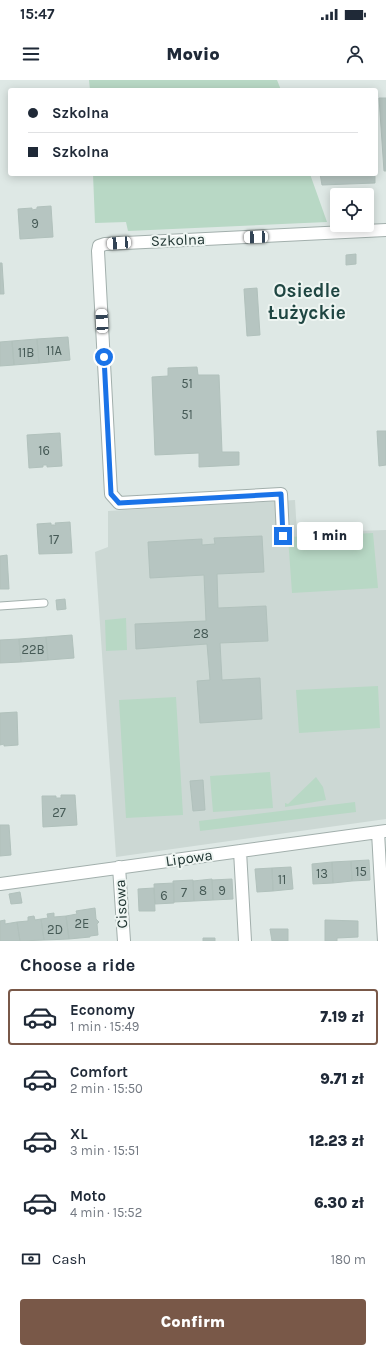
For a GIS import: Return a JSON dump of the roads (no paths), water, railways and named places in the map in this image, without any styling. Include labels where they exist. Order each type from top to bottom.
[{"type":"street","name":"Szkolna","points":[[283,536],[281,494],[119,503],[111,494],[98,251],[100,246],[105,244],[386,230]]},
{"type":"street","name":"Lipowa","points":[[0,884],[382,831]]},
{"type":"street","points":[[382,831],[384,941]]},
{"type":"street","points":[[240,851],[245,941]]},
{"type":"street","name":"Cisowa","points":[[119,867],[124,941]]},
{"type":"lane","points":[[0,606],[44,603]]},
{"type":"district","name":"Osiedle Łużyckie","points":[[307,301]]}]
